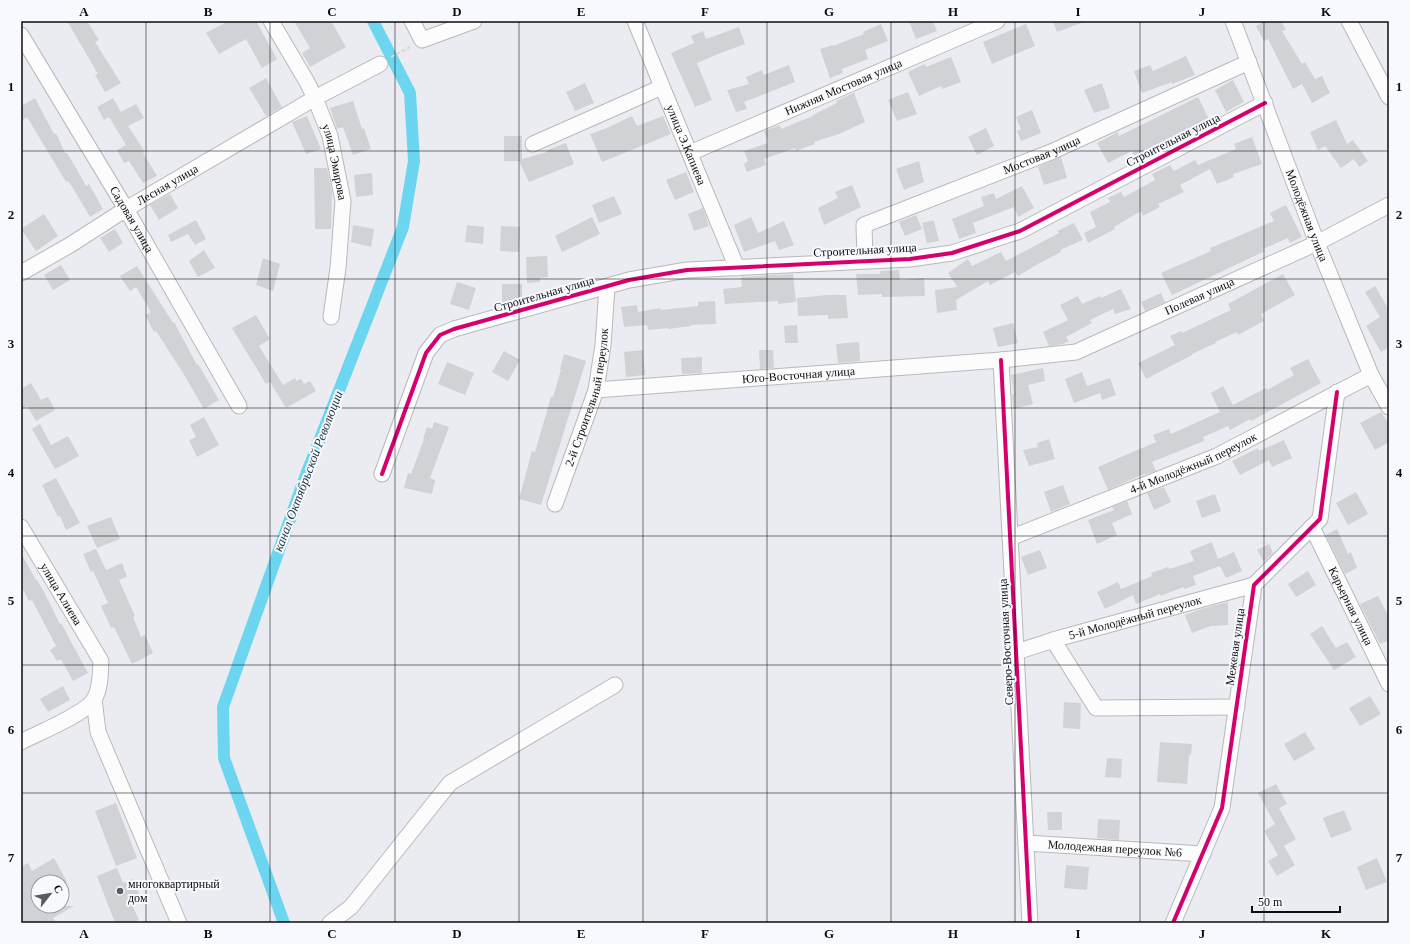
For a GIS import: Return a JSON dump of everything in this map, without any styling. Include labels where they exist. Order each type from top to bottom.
[{"type":"street","name":"улица Эмирова","points":[[271,21],[307,82],[330,136],[343,201],[338,268],[331,317]]},
{"type":"street","points":[[412,21],[422,40],[474,21]]},
{"type":"street","name":"улица Э.Капиева","points":[[635,21],[737,268]]},
{"type":"street","name":"Нижняя Мостовая улица","points":[[690,152],[997,21]]},
{"type":"street","name":"Молодёжная улица","points":[[1234,21],[1317,243],[1371,375],[1389,407]]},
{"type":"street","points":[[1349,21],[1389,97]]},
{"type":"street","name":"Садовая улица","points":[[21,35],[126,209],[239,406]]},
{"type":"street","name":"Мостовая улица","points":[[865,260],[864,225],[1051,152],[1249,62]]},
{"type":"street","name":"Лесная улица","points":[[21,273],[70,245],[126,209],[315,98],[380,64]]},
{"type":"street","points":[[533,144],[662,87]]},
{"type":"street","name":"Строительная улица","points":[[382,474],[426,353],[440,335],[629,280],[687,270],[865,260],[910,259],[952,253],[1020,231],[1265,103]]},
{"type":"street","name":"Полевая улица","points":[[1001,360],[1076,352],[1317,243],[1389,205]]},
{"type":"street","name":"2-й Строительный переулок","points":[[554,504],[596,390],[603,345],[607,287]]},
{"type":"street","name":"Юго-Восточная улица","points":[[596,390],[1001,360]]},
{"type":"street","name":"Северо-Восточная улица","points":[[1001,360],[1030,923]]},
{"type":"street","name":"4-й Молодёжный переулок","points":[[1010,538],[1216,456],[1371,375]]},
{"type":"street","points":[[1254,586],[1320,519],[1337,392]]},
{"type":"street","name":"улица Алиева","points":[[21,527],[101,661],[99,686],[94,699]]},
{"type":"street","name":"Карьерная улица","points":[[1312,528],[1389,684]]},
{"type":"street","name":"5-й Молодёжный переулок","points":[[1016,652],[1053,640],[1254,586]]},
{"type":"street","name":"Межевая улица","points":[[1173,923],[1222,808],[1254,586]]},
{"type":"street","points":[[1053,640],[1096,708],[1237,707]]},
{"type":"street","points":[[330,923],[351,907],[450,783],[615,685]]},
{"type":"street","points":[[21,742],[81,711],[94,699]]},
{"type":"street","points":[[94,699],[98,732],[179,923]]},
{"type":"street","name":"Молодежная переулок №6","points":[[1026,844],[1203,854]]},
{"type":"path","points":[[380,64],[422,40]]},
{"type":"building","points":[[67,21],[87,21],[99,40],[95,42],[121,83],[105,92],[95,75],[98,74]]},
{"type":"building","points":[[228,21],[256,21],[277,59],[262,68],[246,39],[219,54],[206,33]]},
{"type":"building","points":[[294,21],[331,21],[346,47],[310,67],[302,53],[310,48]]},
{"type":"building","points":[[909,21],[933,21],[937,31],[916,39]]},
{"type":"building","points":[[1053,21],[1084,21],[1084,22],[1057,32]]},
{"type":"building","points":[[1265,21],[1281,21],[1286,30],[1282,31],[1302,64],[1305,62],[1315,79],[1322,76],[1330,93],[1312,103],[1302,84],[1293,89],[1268,39],[1264,41],[1256,26]]},
{"type":"building","points":[[881,24],[888,41],[865,50],[868,59],[842,69],[843,73],[830,78],[820,49],[833,46],[864,34],[863,32]]},
{"type":"building","points":[[1026,24],[1035,46],[992,64],[983,42]]},
{"type":"building","points":[[739,27],[745,44],[697,63],[712,100],[695,107],[671,53],[694,43],[691,36],[703,31],[706,39]]},
{"type":"building","points":[[1186,56],[1195,75],[1142,93],[1134,71],[1150,65],[1153,71]]},
{"type":"building","points":[[951,57],[961,82],[942,89],[941,86],[919,96],[908,72],[925,64],[926,67]]},
{"type":"building","points":[[789,65],[795,82],[744,102],[747,109],[736,112],[727,90],[749,84],[746,77],[762,70],[764,75]]},
{"type":"building","points":[[266,78],[282,107],[266,116],[249,88]]},
{"type":"building","points":[[1233,80],[1244,102],[1226,112],[1215,90]]},
{"type":"building","points":[[585,83],[594,103],[575,111],[566,92]]},
{"type":"building","points":[[1102,83],[1110,108],[1094,113],[1084,90]]},
{"type":"building","points":[[908,92],[917,114],[897,121],[888,100]]},
{"type":"building","points":[[854,93],[865,122],[839,134],[814,142],[815,144],[796,151],[795,148],[764,159],[766,165],[747,172],[744,164],[748,161],[744,151],[768,143],[764,131],[780,125],[781,129],[813,116],[837,103],[836,101]]},
{"type":"building","points":[[1198,97],[1209,119],[1193,130],[1135,157],[1132,151],[1108,163],[1097,143],[1118,132],[1119,136]]},
{"type":"building","points":[[35,98],[54,134],[56,133],[65,153],[67,153],[86,186],[89,184],[103,209],[90,217],[73,188],[68,181],[66,182],[27,117],[21,121],[21,106]]},
{"type":"building","points":[[113,98],[121,112],[136,104],[144,118],[128,126],[145,152],[143,153],[157,176],[143,183],[129,161],[124,163],[117,150],[126,145],[109,117],[104,120],[97,107]]},
{"type":"building","points":[[353,101],[362,129],[364,128],[371,149],[353,155],[343,127],[337,129],[330,108]]},
{"type":"building","points":[[1032,110],[1041,133],[1021,141],[1017,131],[1021,129],[1016,117]]},
{"type":"building","points":[[307,116],[321,149],[306,154],[292,122]]},
{"type":"building","points":[[632,116],[637,126],[663,116],[671,134],[602,162],[590,134]]},
{"type":"building","points":[[1336,120],[1347,144],[1353,140],[1368,161],[1359,167],[1354,159],[1341,168],[1325,146],[1318,150],[1310,132]]},
{"type":"building","points":[[986,128],[994,146],[977,155],[968,137]]},
{"type":"building","points":[[504,136],[522,136],[522,159],[547,152],[547,150],[566,143],[574,164],[529,182],[519,161],[504,161]]},
{"type":"building","points":[[1252,137],[1262,164],[1233,174],[1234,177],[1217,184],[1210,169],[1180,185],[1184,192],[1158,204],[1160,207],[1143,216],[1141,211],[1114,227],[1115,229],[1088,243],[1084,233],[1096,227],[1090,212],[1110,202],[1108,198],[1121,192],[1124,197],[1155,180],[1152,174],[1170,165],[1174,171],[1195,160],[1198,165],[1236,149],[1234,144]]},
{"type":"building","points":[[1061,157],[1067,178],[1044,185],[1038,167]]},
{"type":"building","points":[[919,161],[924,182],[904,190],[896,169]]},
{"type":"building","points":[[314,168],[327,168],[332,192],[331,229],[315,229]]},
{"type":"building","points":[[686,172],[694,192],[675,200],[666,180]]},
{"type":"building","points":[[372,173],[373,195],[356,197],[354,175]]},
{"type":"building","points":[[852,185],[861,207],[824,225],[818,208],[838,198],[835,192]]},
{"type":"building","points":[[1022,186],[1034,208],[1018,217],[1014,207],[973,223],[976,233],[959,239],[952,219],[984,206],[981,197],[994,193],[996,199]]},
{"type":"building","points":[[170,194],[178,208],[159,220],[150,205]]},
{"type":"building","points":[[614,196],[622,214],[599,223],[592,205]]},
{"type":"building","points":[[1286,205],[1302,237],[1290,243],[1288,238],[1263,249],[1265,251],[1172,295],[1161,273],[1211,251],[1210,248],[1274,221],[1270,213]]},
{"type":"building","points":[[703,208],[709,226],[694,231],[688,214]]},
{"type":"building","points":[[44,214],[58,236],[36,251],[21,229]]},
{"type":"building","points":[[916,215],[922,229],[905,236],[899,222]]},
{"type":"building","points":[[592,217],[600,234],[562,252],[555,236]]},
{"type":"building","points":[[751,217],[758,233],[784,221],[794,245],[779,250],[775,241],[744,252],[734,225]]},
{"type":"building","points":[[196,220],[206,239],[195,245],[188,234],[171,242],[168,235]]},
{"type":"building","points":[[934,221],[939,241],[927,243],[922,223]]},
{"type":"building","points":[[1074,223],[1083,240],[1060,250],[1061,252],[1018,276],[1015,272],[990,285],[988,281],[956,300],[957,310],[937,313],[935,290],[957,287],[948,273],[968,259],[972,266],[1001,252],[1006,261],[1059,233],[1057,231]]},
{"type":"building","points":[[353,225],[374,229],[371,247],[351,242]]},
{"type":"building","points":[[467,225],[484,227],[483,244],[465,242]]},
{"type":"building","points":[[501,226],[520,227],[519,252],[500,251]]},
{"type":"building","points":[[115,229],[123,243],[109,252],[100,238]]},
{"type":"building","points":[[204,250],[215,268],[198,277],[189,261]]},
{"type":"building","points":[[547,256],[548,277],[540,278],[540,282],[527,283],[526,257]]},
{"type":"building","points":[[263,258],[280,264],[273,291],[256,285]]},
{"type":"building","points":[[61,265],[70,280],[53,290],[44,275]]},
{"type":"building","points":[[137,266],[173,323],[174,322],[197,365],[198,364],[219,400],[204,409],[156,331],[154,332],[145,315],[151,312],[136,287],[130,291],[120,276]]},
{"type":"building","points":[[899,270],[900,280],[924,278],[925,296],[882,297],[882,294],[858,295],[856,274],[880,274],[880,271]]},
{"type":"building","points":[[793,274],[796,302],[778,304],[778,301],[725,304],[723,289],[742,287],[741,277]]},
{"type":"building","points":[[1283,274],[1295,295],[1261,314],[1264,321],[1238,335],[1237,332],[1215,342],[1216,343],[1146,379],[1138,363],[1175,345],[1170,336],[1181,331],[1182,333],[1231,310],[1228,304]]},
{"type":"building","points":[[457,282],[476,288],[469,310],[450,304]]},
{"type":"building","points":[[502,284],[522,284],[522,301],[511,304],[502,304]]},
{"type":"building","points":[[1375,286],[1389,310],[1389,347],[1381,352],[1366,326],[1380,317],[1365,292]]},
{"type":"building","points":[[1121,289],[1131,309],[1115,314],[1113,309],[1090,320],[1092,323],[1066,337],[1069,341],[1063,344],[1049,346],[1043,332],[1068,320],[1060,305],[1078,296],[1082,304],[1100,296],[1101,298]]},
{"type":"building","points":[[1161,293],[1165,302],[1145,311],[1141,302]]},
{"type":"building","points":[[826,295],[846,295],[848,318],[828,319],[828,315],[798,316],[797,298]]},
{"type":"building","points":[[715,301],[716,324],[691,325],[668,329],[648,330],[647,325],[624,327],[621,307],[637,305],[638,312],[660,308],[661,310],[698,306],[698,302]]},
{"type":"building","points":[[256,315],[270,339],[259,346],[283,385],[295,378],[296,381],[301,379],[304,384],[310,381],[316,391],[286,408],[270,382],[266,384],[232,328]]},
{"type":"building","points":[[1013,323],[1018,343],[998,347],[993,328]]},
{"type":"building","points":[[797,325],[798,343],[785,343],[784,326]]},
{"type":"building","points":[[859,342],[860,361],[838,363],[836,344]]},
{"type":"building","points":[[643,350],[645,375],[626,377],[624,352]]},
{"type":"building","points":[[759,350],[773,350],[774,368],[760,369]]},
{"type":"building","points":[[504,351],[520,360],[508,381],[492,372]]},
{"type":"building","points":[[564,354],[586,361],[541,505],[519,499],[532,451],[535,452],[551,397],[553,397]]},
{"type":"building","points":[[702,357],[702,373],[682,374],[681,358]]},
{"type":"building","points":[[1308,359],[1321,383],[1251,421],[1250,419],[1230,430],[1228,426],[1203,437],[1204,441],[1152,462],[1156,471],[1139,476],[1108,490],[1098,467],[1156,442],[1153,435],[1169,429],[1171,434],[1220,412],[1211,393],[1223,386],[1233,405],[1266,388],[1267,390],[1294,375],[1290,368]]},
{"type":"building","points":[[447,362],[474,373],[465,395],[438,384]]},
{"type":"building","points":[[1043,368],[1045,381],[1028,385],[1033,404],[1013,409],[1012,394],[1014,394],[1011,375]]},
{"type":"building","points":[[1082,372],[1087,386],[1110,378],[1116,395],[1102,400],[1100,393],[1074,403],[1065,379]]},
{"type":"building","points":[[31,383],[41,400],[48,397],[55,410],[36,421],[27,406],[21,410],[21,389]]},
{"type":"building","points":[[1381,412],[1389,424],[1389,442],[1375,450],[1360,423]]},
{"type":"building","points":[[204,417],[219,445],[197,457],[189,440],[196,437],[190,425]]},
{"type":"building","points":[[434,422],[449,427],[430,478],[435,480],[432,494],[404,488],[408,473],[411,474],[427,427],[432,429]]},
{"type":"building","points":[[40,424],[51,445],[68,436],[79,456],[55,469],[32,429]]},
{"type":"building","points":[[1049,439],[1055,459],[1029,466],[1023,450],[1038,447],[1037,443]]},
{"type":"building","points":[[1284,440],[1292,458],[1272,467],[1269,460],[1240,475],[1232,461],[1258,448],[1259,451]]},
{"type":"building","points":[[56,478],[80,523],[66,530],[60,516],[58,517],[42,485]]},
{"type":"building","points":[[1063,485],[1070,504],[1051,512],[1044,492]]},
{"type":"building","points":[[1164,487],[1171,502],[1154,510],[1147,493]]},
{"type":"building","points":[[1356,492],[1368,514],[1348,525],[1336,503]]},
{"type":"building","points":[[1215,494],[1221,511],[1202,518],[1196,501]]},
{"type":"building","points":[[1127,501],[1132,514],[1112,523],[1117,535],[1097,544],[1088,520],[1114,510],[1112,507]]},
{"type":"building","points":[[111,517],[120,539],[97,548],[87,526]]},
{"type":"building","points":[[1337,529],[1348,554],[1351,552],[1357,568],[1345,574],[1326,535]]},
{"type":"building","points":[[1212,542],[1218,559],[1234,552],[1242,571],[1226,578],[1220,566],[1193,576],[1196,585],[1184,589],[1184,587],[1160,596],[1160,594],[1136,604],[1133,595],[1105,609],[1097,592],[1118,582],[1121,589],[1152,576],[1151,573],[1168,567],[1169,569],[1194,561],[1190,551]]},
{"type":"building","points":[[1269,544],[1273,553],[1264,562],[1257,550]]},
{"type":"building","points":[[96,549],[106,570],[122,563],[127,577],[119,580],[135,616],[133,617],[141,637],[145,635],[153,653],[132,664],[114,627],[111,628],[101,606],[108,603],[83,554]]},
{"type":"building","points":[[1040,550],[1047,568],[1028,575],[1021,557]]},
{"type":"building","points":[[21,553],[88,673],[73,681],[61,659],[57,661],[50,650],[56,646],[32,600],[29,601],[21,586]]},
{"type":"building","points":[[1308,571],[1316,585],[1296,597],[1288,584]]},
{"type":"building","points":[[1378,596],[1389,617],[1389,640],[1380,644],[1360,604]]},
{"type":"building","points":[[1228,602],[1228,625],[1211,626],[1192,633],[1185,615]]},
{"type":"building","points":[[1322,626],[1336,648],[1347,642],[1356,657],[1334,670],[1310,634]]},
{"type":"building","points":[[63,686],[70,700],[48,712],[40,699]]},
{"type":"building","points":[[1370,696],[1381,714],[1360,726],[1349,708]]},
{"type":"building","points":[[1064,702],[1081,703],[1080,729],[1063,728]]},
{"type":"building","points":[[1305,732],[1315,749],[1294,761],[1284,744]]},
{"type":"building","points":[[1160,742],[1192,744],[1191,755],[1189,754],[1187,784],[1157,782]]},
{"type":"building","points":[[1107,758],[1122,759],[1121,778],[1105,777]]},
{"type":"building","points":[[1276,784],[1287,804],[1279,808],[1296,839],[1284,846],[1295,865],[1277,876],[1268,861],[1278,855],[1264,831],[1275,824],[1258,793]]},
{"type":"building","name":"многоквартирный дом","points":[[116,803],[137,858],[116,866],[95,811]]},
{"type":"building","points":[[1344,810],[1352,830],[1331,838],[1323,818]]},
{"type":"building","points":[[1047,812],[1062,812],[1062,830],[1048,830]]},
{"type":"building","points":[[1098,819],[1120,820],[1119,840],[1097,838]]},
{"type":"building","points":[[54,858],[63,874],[30,874],[30,914],[60,914],[53,918],[56,923],[21,923],[21,867],[28,863],[32,871]]},
{"type":"building","points":[[1377,858],[1387,882],[1366,890],[1357,867]]},
{"type":"building","points":[[1066,865],[1089,867],[1087,890],[1064,888]]},
{"type":"building","name":"многоквартирный дом","points":[[117,868],[123,883],[133,879],[141,899],[131,903],[139,920],[132,923],[115,923],[97,876]]},
{"type":"waterway","name":"канал Октябрьской Революции","points":[[284,923],[224,758],[223,707],[304,480],[403,227],[414,161],[410,93],[373,21]]},
{"type":"cycle path","points":[[382,474],[426,353],[440,335],[454,329],[629,280],[687,270],[910,259],[952,253],[1020,231],[1265,103]]},
{"type":"cycle path","points":[[1001,360],[1030,923]]},
{"type":"cycle path","points":[[1173,923],[1222,808],[1254,585],[1320,519],[1337,392]]},
{"type":"place","name":"многоквартирный дом","points":[[120,891]]}]
